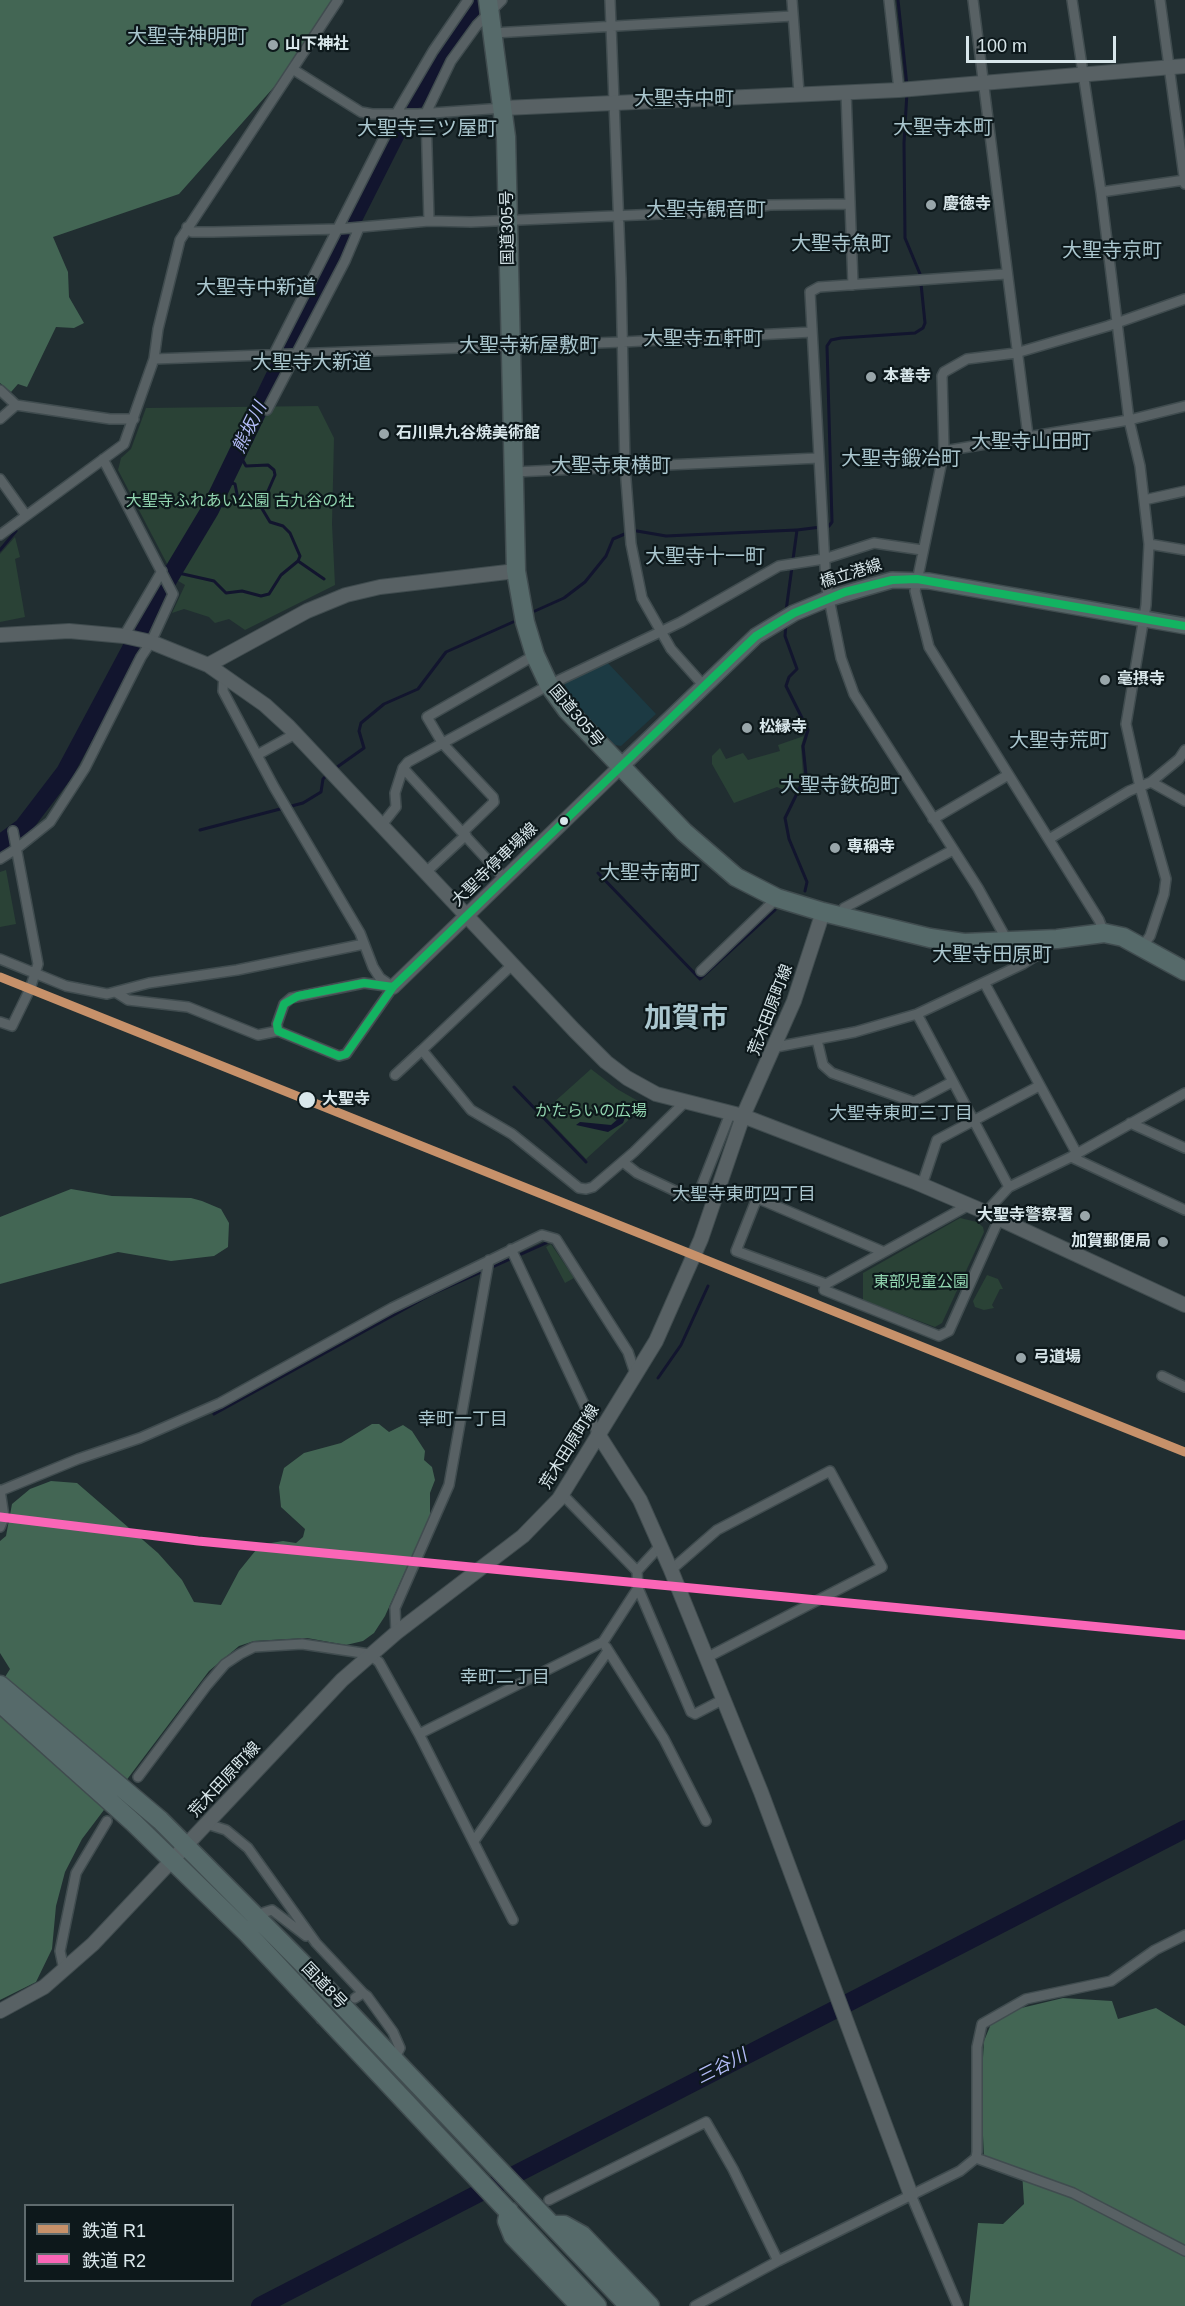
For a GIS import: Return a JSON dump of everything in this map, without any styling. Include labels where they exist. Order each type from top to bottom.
[{"type":"highway","name":"国道305号","points":[[492,3],[493,33],[504,108],[512,346],[516,571],[525,622],[535,655],[549,685],[567,710],[684,832],[736,877],[777,898],[831,914],[930,938],[964,943],[1008,942],[1104,933],[1123,937],[1185,972]]},
{"type":"highway","name":"国道8号","points":[[0,1685],[130,1792],[187,1847],[394,2059],[629,2306]]},
{"type":"highway","name":"国道8号","points":[[0,1704],[174,1861],[248,1934],[597,2306]]},
{"type":"highway","points":[[507,2209],[507,2221],[513,2236],[580,2306]]},
{"type":"highway","points":[[553,2225],[564,2225],[582,2235],[651,2306]]},
{"type":"main road","name":"橋立港線","points":[[620,767],[756,636],[794,613],[830,598],[892,580],[917,579],[1185,626]]},
{"type":"street","points":[[0,535],[25,514],[124,444],[154,359],[158,329],[174,260],[187,227],[294,70],[338,0]]},
{"type":"street","points":[[277,355],[399,114],[444,33],[468,0]]},
{"type":"street","points":[[610,0],[619,215],[625,467],[635,569],[642,598],[660,632],[704,686]]},
{"type":"street","points":[[792,0],[799,93]]},
{"type":"street","points":[[889,0],[899,90]]},
{"type":"street","points":[[973,0],[1028,436]]},
{"type":"street","points":[[1072,0],[1101,192],[1129,420],[1144,500],[1149,544],[1143,620],[1126,724],[1140,787],[1166,879],[1164,894],[1150,936],[1142,947]]},
{"type":"street","points":[[1101,192],[1185,182],[1160,0]]},
{"type":"street","points":[[429,221],[422,114],[451,61],[492,3]]},
{"type":"street","points":[[493,33],[794,16]]},
{"type":"street","points":[[294,70],[361,112],[422,114],[799,93],[899,90],[1185,66]]},
{"type":"street","points":[[846,92],[853,285]]},
{"type":"street","points":[[187,227],[192,231],[213,232],[341,229],[429,221],[731,211],[770,205],[850,204]]},
{"type":"street","points":[[267,410],[345,261],[359,228]]},
{"type":"street","points":[[1006,274],[819,287],[811,290],[824,559],[841,658],[854,694],[978,888],[1008,942]]},
{"type":"street","points":[[1104,933],[1100,920],[929,647],[915,591],[944,451],[942,376],[944,372],[967,359],[1016,353],[1185,299]]},
{"type":"street","points":[[154,359],[622,342],[812,332]]},
{"type":"street","points":[[0,390],[16,405],[110,419],[134,419]]},
{"type":"street","points":[[0,419],[16,405]]},
{"type":"street","points":[[944,451],[1129,420],[1185,406]]},
{"type":"street","points":[[514,472],[819,458]]},
{"type":"street","points":[[0,859],[50,822],[62,804],[85,768],[141,657],[151,642],[173,594],[103,459]]},
{"type":"street","points":[[0,479],[25,514]]},
{"type":"street","points":[[1144,500],[1185,491]]},
{"type":"street","points":[[381,826],[396,807],[395,793],[403,768],[408,762],[549,685],[660,632],[779,566],[824,559],[874,543],[922,550]]},
{"type":"street","points":[[1149,544],[1185,550]]},
{"type":"street","points":[[208,665],[321,604],[346,595],[390,585],[516,571]]},
{"type":"street","points":[[126,636],[162,573]]},
{"type":"street","points":[[0,635],[69,631],[126,636],[151,642],[208,665],[224,675],[265,705],[296,734],[465,917],[606,1062],[656,1094],[736,1115],[922,1185],[986,1212],[1185,1305]]},
{"type":"street","points":[[425,873],[494,802],[493,797],[442,744],[427,717],[535,655]]},
{"type":"street","points":[[224,675],[223,691],[257,755],[338,893],[380,978],[393,987]]},
{"type":"street","points":[[257,755],[296,734]]},
{"type":"street","points":[[1049,839],[1129,791],[1151,782],[1179,759],[1185,750]]},
{"type":"street","name":"大聖寺停車場線","points":[[393,987],[620,767]]},
{"type":"street","points":[[403,768],[505,879]]},
{"type":"street","points":[[933,819],[1008,775]]},
{"type":"street","points":[[1151,782],[1185,801]]},
{"type":"street","points":[[0,1022],[12,1026],[30,989],[38,964],[13,831]]},
{"type":"street","points":[[831,914],[952,850]]},
{"type":"street","points":[[701,971],[777,898]]},
{"type":"street","name":"荒木田原町線","points":[[0,2011],[44,1987],[119,1920],[369,1654],[523,1536],[561,1494],[656,1341],[701,1239],[736,1115],[776,1047],[831,914]]},
{"type":"street","points":[[776,1047],[817,1040],[917,1014],[986,984],[1039,954],[1048,938]]},
{"type":"street","points":[[0,959],[93,993],[117,993],[149,983],[237,970],[364,944]]},
{"type":"street","points":[[395,1075],[512,965]]},
{"type":"street","points":[[278,1031],[277,1024],[284,1004],[298,996],[364,983],[393,987]]},
{"type":"street","points":[[986,984],[1040,1086],[1073,1155],[1185,1210]]},
{"type":"street","points":[[117,993],[128,1000],[196,1009],[258,1035],[278,1031],[339,1056],[353,1047],[393,987]]},
{"type":"street","points":[[917,1014],[1009,1186]]},
{"type":"street","points":[[817,1040],[823,1065],[832,1073],[914,1102],[952,1082]]},
{"type":"street","points":[[422,1050],[466,1106],[512,1134],[579,1188],[593,1187],[672,1118],[684,1103]]},
{"type":"street","points":[[922,1185],[937,1140],[1040,1086]]},
{"type":"street","points":[[986,1212],[1009,1186],[1073,1155],[1185,1093]]},
{"type":"street","points":[[623,1162],[637,1173],[686,1196],[698,1195],[736,1115]]},
{"type":"street","points":[[1130,1123],[1185,1148]]},
{"type":"street","points":[[826,1284],[736,1251],[757,1198],[884,1252]]},
{"type":"street","points":[[969,1205],[826,1284],[824,1290],[939,1336],[950,1331],[999,1219]]},
{"type":"street","points":[[0,1527],[4,1517],[0,1490],[78,1459],[140,1438],[220,1403],[392,1308],[542,1235],[556,1239],[628,1352],[635,1373]]},
{"type":"street","points":[[511,1250],[598,1434],[640,1500],[671,1570],[761,1792],[911,2194],[958,2306]]},
{"type":"street","points":[[396,1633],[394,1608],[449,1485],[489,1260]]},
{"type":"street","points":[[1162,1376],[1183,1386],[1185,1374]]},
{"type":"street","points":[[671,1570],[717,1530],[830,1471],[882,1567],[706,1658]]},
{"type":"street","points":[[561,1494],[637,1571],[638,1588],[691,1712],[695,1714],[722,1700]]},
{"type":"street","points":[[637,1571],[660,1546]]},
{"type":"street","points":[[474,1841],[605,1646],[638,1588]]},
{"type":"street","points":[[138,1777],[207,1685],[225,1665],[240,1654],[254,1647],[302,1644],[369,1654],[379,1662],[419,1734],[513,1920]]},
{"type":"street","points":[[419,1734],[605,1646]]},
{"type":"street","points":[[605,1646],[664,1739],[706,1821]]},
{"type":"street","points":[[64,1970],[60,1951],[76,1873],[107,1821]]},
{"type":"street","points":[[207,1824],[226,1830],[248,1848],[273,1879],[316,1943],[399,2043],[394,2059]]},
{"type":"street","points":[[255,1915],[272,1910],[316,1943]]},
{"type":"street","points":[[695,2306],[778,2261],[960,2172],[976,2158],[977,2047],[982,2024],[1026,1999],[1111,1981],[1155,1950],[1185,1935]]},
{"type":"street","points":[[549,2200],[706,2122],[733,2169],[778,2261]]},
{"type":"street","points":[[976,2158],[1073,2193],[1185,2251]]},
{"type":"shaded area","points":[[606,661],[656,714],[621,746],[615,745],[592,722],[571,697],[564,683],[565,680]]},
{"type":"shaded area","points":[[628,1104],[636,1107],[636,1112],[626,1115],[623,1123],[608,1132],[576,1125],[580,1122],[611,1125],[619,1118],[617,1109],[624,1111]]},
{"type":"green space","points":[[0,0],[334,0],[290,69],[179,194],[53,237],[68,272],[69,297],[84,323],[74,328],[56,327],[27,387],[18,384],[11,392],[0,383]]},
{"type":"green space","name":"大聖寺ふれあい公園 古九谷の社","points":[[318,406],[334,438],[332,524],[335,585],[245,630],[229,619],[215,623],[209,617],[184,609],[172,613],[185,585],[175,579],[118,470],[121,458],[131,449],[146,408]]},
{"type":"green space","points":[[15,537],[20,557],[15,559],[25,617],[0,622],[0,554]]},
{"type":"green space","points":[[804,736],[801,746],[803,775],[799,784],[784,790],[777,787],[734,803],[712,764],[712,756],[720,748],[726,759],[743,753],[748,760],[780,751],[778,745]]},
{"type":"green space","points":[[6,870],[16,924],[0,927],[0,872]]},
{"type":"green space","name":"かたらいの広場","points":[[591,1069],[617,1089],[645,1105],[586,1159],[542,1113]]},
{"type":"green space","points":[[71,1189],[112,1196],[191,1198],[202,1201],[221,1209],[229,1223],[228,1247],[214,1256],[171,1261],[118,1252],[0,1284],[0,1217]]},
{"type":"green space","name":"東部児童公園","points":[[960,1218],[977,1222],[983,1227],[984,1232],[942,1323],[935,1327],[863,1300],[863,1273]]},
{"type":"green space","points":[[551,1244],[574,1278],[565,1283],[546,1247]]},
{"type":"green space","points":[[987,1275],[998,1279],[1003,1289],[1000,1289],[992,1305],[994,1308],[984,1310],[975,1307],[973,1301]]},
{"type":"green space","points":[[372,1424],[379,1424],[389,1432],[403,1425],[412,1431],[425,1451],[424,1460],[432,1467],[435,1480],[430,1493],[430,1516],[385,1616],[374,1633],[363,1641],[346,1645],[307,1638],[254,1641],[239,1646],[209,1671],[82,1839],[65,1872],[56,1906],[52,1949],[36,1982],[0,2000],[0,1685],[10,1669],[0,1653],[0,1541],[6,1536],[12,1504],[30,1489],[51,1481],[77,1483],[158,1553],[182,1580],[194,1602],[221,1605],[239,1571],[260,1545],[283,1541],[296,1543],[303,1537],[305,1529],[281,1507],[279,1487],[284,1468],[304,1453],[341,1443]]},
{"type":"green space","points":[[1063,1998],[1112,2001],[1118,2019],[1156,2008],[1185,2026],[1185,2306],[969,2306],[978,2223],[1003,2224],[1024,2204],[1022,2171],[984,2158],[981,2091],[984,2041],[991,2024],[1013,2010]]},
{"type":"waterway","name":"熊坂川","points":[[0,844],[23,827],[65,772],[165,585],[210,510],[296,332],[397,132],[449,42],[483,0]]},
{"type":"waterway","points":[[898,0],[907,86]]},
{"type":"waterway","points":[[786,611],[797,530],[829,526],[832,522],[827,346],[831,340],[841,338],[915,333],[923,328],[925,323],[920,274],[905,238],[904,143],[907,92]]},
{"type":"waterway","points":[[238,452],[246,466],[268,465],[274,470],[275,475],[261,507],[270,522],[283,526],[290,533],[300,556],[298,561]]},
{"type":"waterway","points":[[224,481],[235,484],[238,499]]},
{"type":"waterway","points":[[213,504],[224,506],[238,499],[261,507]]},
{"type":"waterway","points":[[637,531],[666,536],[796,530]]},
{"type":"waterway","points":[[0,550],[16,531]]},
{"type":"waterway","points":[[535,611],[564,598],[585,582],[606,556],[613,539],[627,533]]},
{"type":"waterway","points":[[174,572],[214,581],[226,593],[242,591],[261,596],[269,594],[281,575],[298,561],[324,579]]},
{"type":"waterway","points":[[333,770],[364,748],[359,731],[361,723],[384,704],[418,689],[446,652],[513,622]]},
{"type":"waterway","points":[[786,623],[785,636],[797,669],[789,677],[786,686],[808,730],[803,746],[806,775],[785,818],[789,839],[807,882],[805,891]]},
{"type":"waterway","points":[[200,830],[303,803],[321,792],[323,779],[328,774]]},
{"type":"waterway","points":[[598,873],[700,979],[775,910]]},
{"type":"waterway","points":[[514,1087],[586,1162]]},
{"type":"waterway","points":[[214,1414],[430,1295],[546,1243]]},
{"type":"waterway","points":[[658,1378],[681,1345],[708,1286]]},
{"type":"waterway","name":"三谷川","points":[[260,2306],[1185,1829]]},
{"type":"tunnel","points":[[315,2020],[345,2004]]},
{"type":"rail line","name":"R1","points":[[0,977],[1185,1452]]},
{"type":"rail line","name":"R2","points":[[0,1517],[198,1541],[1185,1635]]},
{"type":"transit line","points":[[393,987],[364,983],[298,996],[284,1004],[277,1024],[278,1031],[339,1056],[346,1054],[393,987],[756,636],[794,613],[845,592],[892,580],[917,579],[1185,626]]},
{"type":"place","name":"山下神社","points":[[273,45]]},
{"type":"place","name":"慶徳寺","points":[[931,205]]},
{"type":"place","name":"本善寺","points":[[871,377]]},
{"type":"place","name":"石川県九谷焼美術館","points":[[384,434]]},
{"type":"place","name":"毫摂寺","points":[[1105,680]]},
{"type":"place","name":"松縁寺","points":[[747,728]]},
{"type":"place","name":"専稱寺","points":[[835,848]]},
{"type":"place","name":"大聖寺","points":[[307,1100]]},
{"type":"place","name":"大聖寺警察署","points":[[1085,1216]]},
{"type":"place","name":"加賀郵便局","points":[[1163,1242]]},
{"type":"place","name":"弓道場","points":[[1021,1358]]},
{"type":"district","name":"大聖寺神明町","points":[[187,37]]},
{"type":"district","name":"大聖寺中町","points":[[684,99]]},
{"type":"district","name":"大聖寺本町","points":[[943,128]]},
{"type":"district","name":"大聖寺三ツ屋町","points":[[427,129]]},
{"type":"district","name":"大聖寺観音町","points":[[706,210]]},
{"type":"district","name":"大聖寺魚町","points":[[841,244]]},
{"type":"district","name":"大聖寺京町","points":[[1112,251]]},
{"type":"district","name":"大聖寺中新道","points":[[256,288]]},
{"type":"district","name":"大聖寺五軒町","points":[[703,339]]},
{"type":"district","name":"大聖寺新屋敷町","points":[[529,346]]},
{"type":"district","name":"大聖寺大新道","points":[[312,363]]},
{"type":"district","name":"大聖寺山田町","points":[[1031,442]]},
{"type":"district","name":"大聖寺鍛冶町","points":[[901,459]]},
{"type":"district","name":"大聖寺東横町","points":[[611,466]]},
{"type":"district","name":"大聖寺十一町","points":[[705,557]]},
{"type":"district","name":"大聖寺荒町","points":[[1059,741]]},
{"type":"district","name":"大聖寺鉄砲町","points":[[840,786]]},
{"type":"district","name":"大聖寺南町","points":[[650,873]]},
{"type":"district","name":"大聖寺田原町","points":[[992,955]]},
{"type":"district","name":"加賀市","points":[[686,1019]]},
{"type":"district","name":"大聖寺東町三丁目","points":[[901,1114]]},
{"type":"district","name":"大聖寺東町四丁目","points":[[744,1195]]},
{"type":"district","name":"幸町一丁目","points":[[463,1420]]},
{"type":"district","name":"幸町二丁目","points":[[505,1678]]}]
